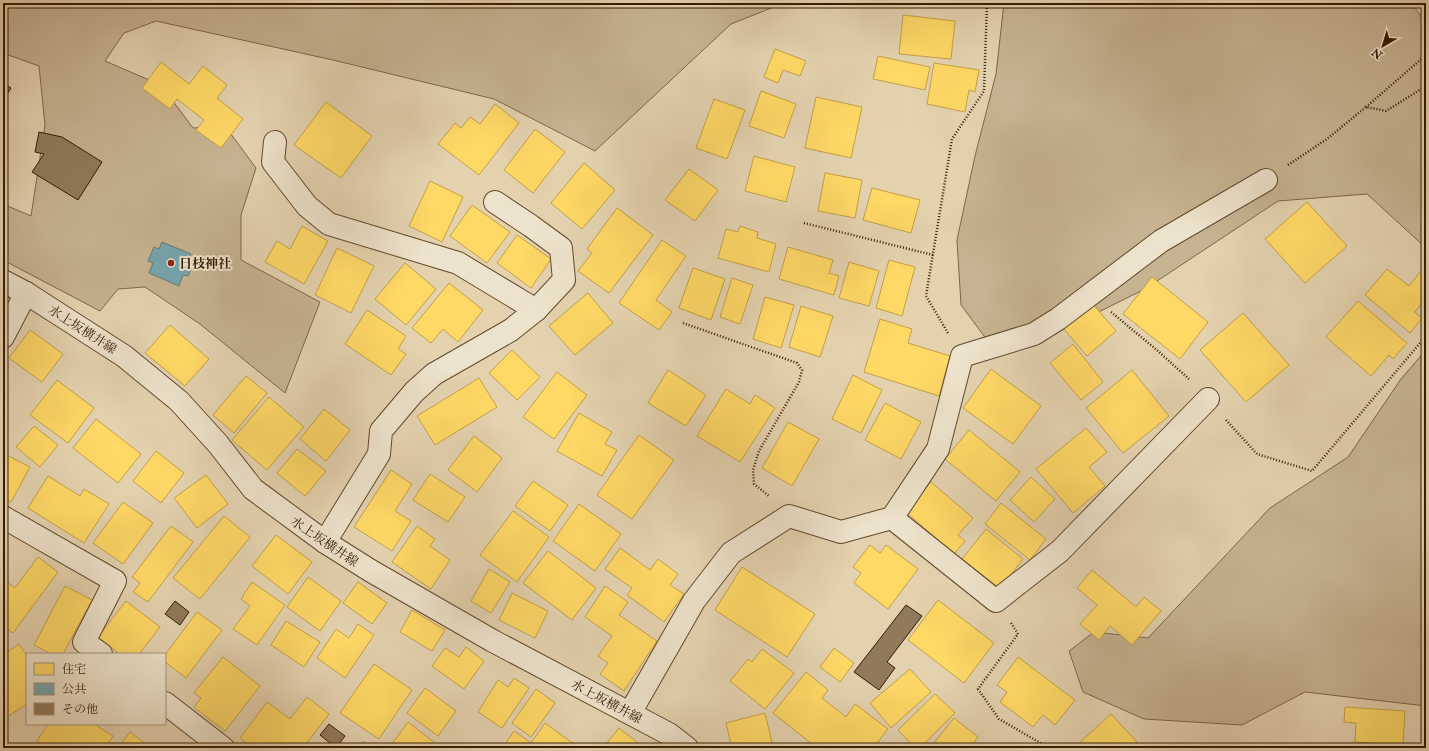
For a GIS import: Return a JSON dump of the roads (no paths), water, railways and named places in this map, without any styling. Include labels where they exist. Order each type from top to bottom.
[{"type":"street","points":[[275,142],[273,162],[307,206],[329,224],[458,263],[536,310]]},
{"type":"street","points":[[630,713],[694,601],[731,553],[789,516],[841,532],[892,518],[938,448],[962,356],[1034,334],[1058,319],[1161,241],[1266,180]]},
{"type":"street","points":[[325,542],[379,454],[381,431],[414,392],[434,374],[511,330],[536,310],[564,280],[561,248],[495,202]]},
{"type":"street","name":"水上坂横井線","points":[[3,281],[26,293],[124,356],[173,396],[218,444],[253,489],[325,542],[370,571],[493,641],[669,734],[687,748]]},
{"type":"street","points":[[3,337],[26,293]]},
{"type":"street","points":[[892,518],[996,601],[1060,551],[1208,400]]},
{"type":"street","points":[[3,517],[115,580],[84,642],[100,653]]},
{"type":"street","points":[[166,705],[223,748]]},
{"type":"place","name":"日枝神社","points":[[171,263]]}]
